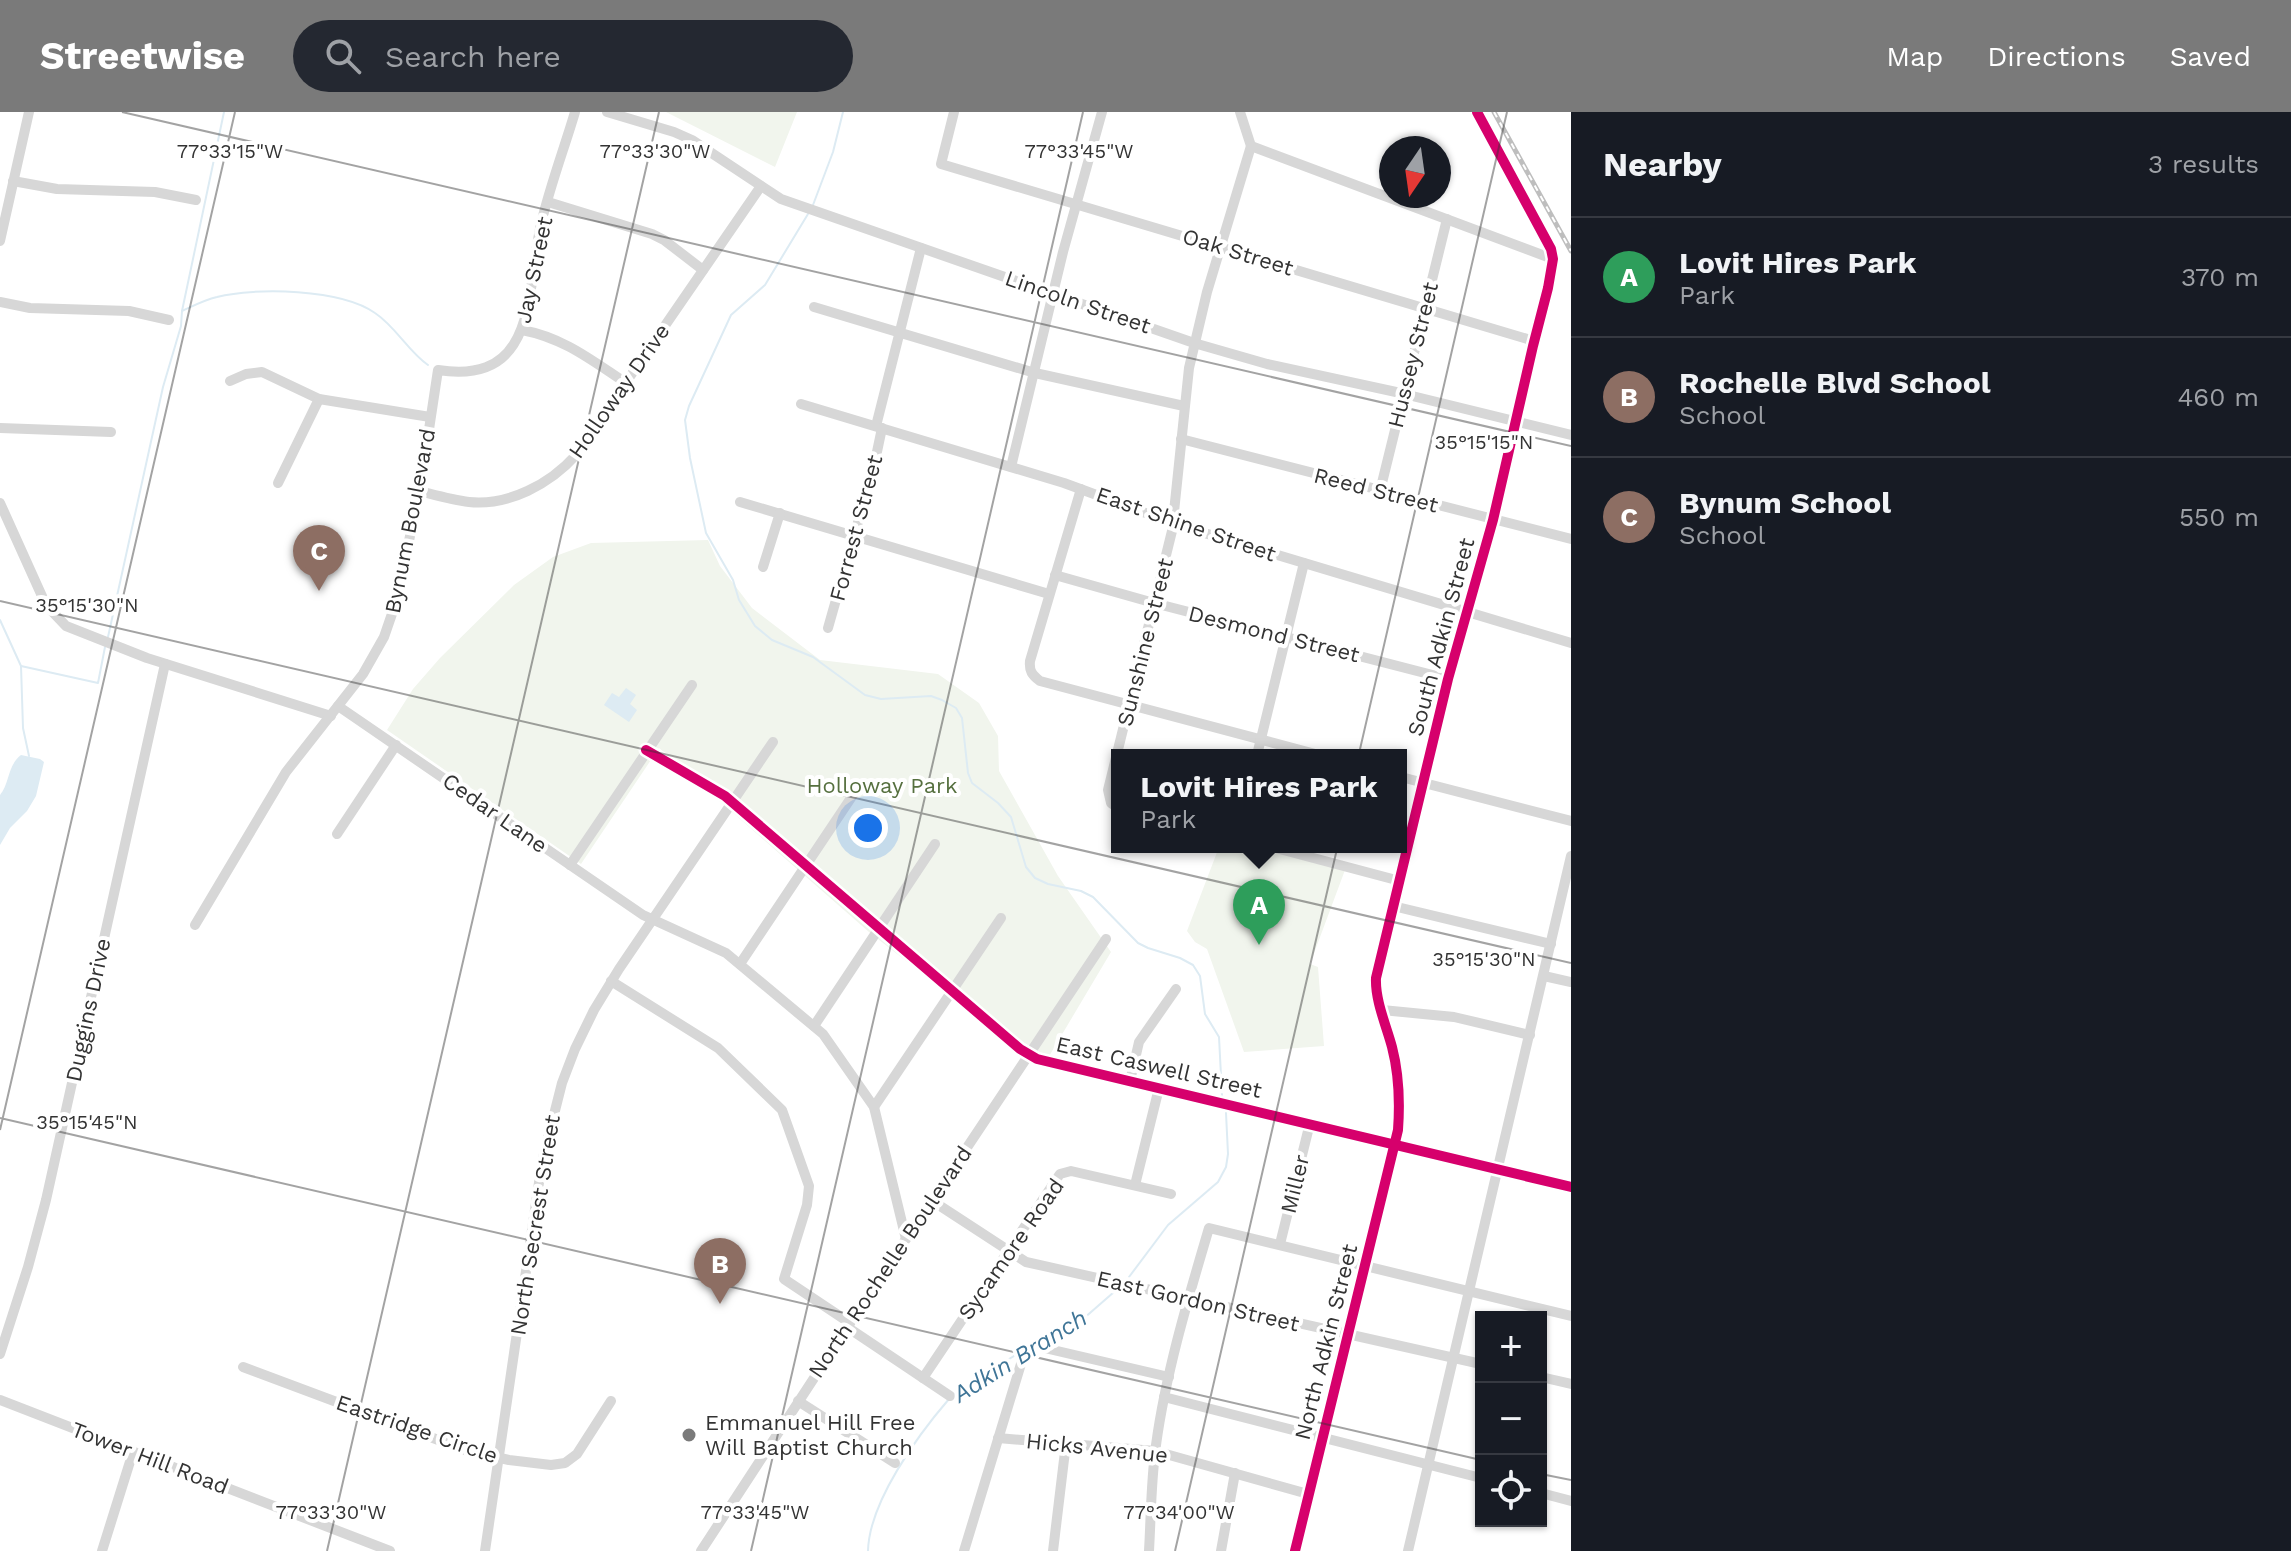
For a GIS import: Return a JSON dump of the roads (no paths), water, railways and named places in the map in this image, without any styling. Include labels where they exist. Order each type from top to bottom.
[{"type":"street","points":[[0,241],[29,112]]},
{"type":"street","name":"Jay Street","points":[[438,370],[468,372],[492,364],[513,348],[522,330],[540,230],[575,112]]},
{"type":"street","name":"Lincoln Street","points":[[607,112],[692,140],[781,199],[1194,343],[1254,361],[1571,435]]},
{"type":"street","name":"Oak Street","points":[[954,112],[941,164],[1534,341]]},
{"type":"street","points":[[1011,467],[1102,112]]},
{"type":"street","points":[[1240,112],[1251,146],[1553,259]]},
{"type":"street","points":[[1477,112],[1545,237],[1553,259]]},
{"type":"street","name":"Sunshine Street","points":[[1119,749],[1173,523],[1184,406],[1194,343],[1251,146]]},
{"type":"street","points":[[13,181],[57,189],[155,192],[196,200]]},
{"type":"street","name":"Holloway Drive","points":[[419,491],[477,502],[503,499],[535,487],[557,473],[576,455],[761,186]]},
{"type":"street","points":[[548,202],[652,234],[703,270]]},
{"type":"street","name":"Hussey Street","points":[[1380,491],[1447,219]]},
{"type":"street","name":"Forrest Street","points":[[828,628],[874,466],[879,427],[921,248]]},
{"type":"street","name":"South Adkin Street","points":[[1407,851],[1448,679],[1493,520],[1553,259]]},
{"type":"street","points":[[0,302],[30,308],[129,311],[169,320]]},
{"type":"street","points":[[814,307],[1035,373],[1184,406]]},
{"type":"street","points":[[522,330],[565,343],[626,383]]},
{"type":"street","name":"Bynum Boulevard","points":[[338,706],[363,674],[384,637],[397,596],[419,491],[438,370]]},
{"type":"street","points":[[230,381],[246,374],[262,372],[319,399],[430,417]]},
{"type":"street","points":[[278,483],[319,399]]},
{"type":"street","name":"East Shine Street","points":[[801,404],[1081,489],[1173,523],[1571,643]]},
{"type":"street","points":[[0,428],[111,432]]},
{"type":"street","name":"Reed Street","points":[[1181,439],[1571,539]]},
{"type":"street","points":[[1081,489],[1030,661],[1033,676],[1040,681],[1297,749]]},
{"type":"street","points":[[740,502],[1049,594]]},
{"type":"street","points":[[0,503],[42,597],[58,620],[74,630],[165,664],[331,716]]},
{"type":"street","points":[[763,567],[780,513]]},
{"type":"street","points":[[1258,749],[1304,563]]},
{"type":"street","name":"Desmond Street","points":[[1055,575],[1448,679]]},
{"type":"street","name":"Duggins Drive","points":[[0,1354],[46,1200],[165,664]]},
{"type":"street","points":[[570,865],[692,685]]},
{"type":"street","points":[[195,925],[286,772],[338,706]]},
{"type":"street","name":"Cedar Lane","points":[[338,706],[643,915],[726,953],[823,1034],[874,1107],[906,1239]]},
{"type":"street","name":"North Secrest Street","points":[[485,1551],[535,1207],[553,1113],[575,1049],[611,981],[773,742]]},
{"type":"street","points":[[337,834],[396,745]]},
{"type":"street","name":"East Caswell Street","points":[[646,750],[732,801],[1037,1059],[1571,1187]]},
{"type":"street","points":[[1407,779],[1571,821]]},
{"type":"street","name":"Sunshine Street","points":[[1111,784],[1108,797],[1111,803]]},
{"type":"street","points":[[740,964],[859,786]]},
{"type":"street","points":[[814,1026],[935,844]]},
{"type":"street","points":[[1295,853],[1400,881]]},
{"type":"street","name":"South Adkin Street","points":[[1395,1144],[1399,1084],[1376,978],[1407,853]]},
{"type":"street","points":[[1408,1551],[1571,856]]},
{"type":"street","points":[[1393,906],[1551,944]]},
{"type":"street","points":[[874,1107],[1001,918]]},
{"type":"street","name":"North Rochelle Boulevard","points":[[701,1551],[1106,939]]},
{"type":"street","points":[[1544,976],[1571,982]]},
{"type":"street","points":[[611,981],[718,1048],[782,1110],[809,1186],[807,1205],[784,1279],[950,1396]]},
{"type":"street","points":[[1130,1081],[1139,1042],[1176,989]]},
{"type":"street","points":[[1382,1010],[1454,1017],[1530,1035]]},
{"type":"street","points":[[1135,1185],[1159,1088]]},
{"type":"street","name":"Miller","points":[[1280,1244],[1310,1123]]},
{"type":"street","name":"North Adkin Street","points":[[1295,1551],[1395,1144]]},
{"type":"street","name":"Sycamore Road","points":[[923,1378],[1060,1174],[1071,1171],[1171,1194]]},
{"type":"street","name":"East Gordon Street","points":[[931,1200],[1026,1262],[1475,1363]]},
{"type":"street","points":[[1149,1551],[1155,1451],[1164,1397],[1209,1228],[1571,1316]]},
{"type":"street","points":[[1036,1346],[1169,1377]]},
{"type":"street","points":[[998,1438],[1024,1354]]},
{"type":"street","name":"Eastridge Circle","points":[[243,1367],[465,1450],[551,1465],[565,1463],[577,1454],[611,1401]]},
{"type":"street","points":[[1547,1378],[1571,1384]]},
{"type":"street","points":[[1164,1397],[1475,1476]]},
{"type":"street","name":"Tower Hill Road","points":[[0,1400],[390,1551]]},
{"type":"street","points":[[798,1401],[895,1463]]},
{"type":"street","name":"Hicks Avenue","points":[[964,1551],[998,1438],[1155,1451],[1308,1494]]},
{"type":"street","points":[[1053,1551],[1066,1443]]},
{"type":"street","points":[[102,1551],[133,1452]]},
{"type":"street","points":[[1221,1551],[1235,1473]]},
{"type":"street","points":[[1547,1495],[1571,1501]]},
{"type":"waterway","points":[[108,637],[163,387],[181,326],[224,112]]},
{"type":"waterway","name":"Adkin Branch","points":[[813,205],[833,152],[843,112]]},
{"type":"waterway","name":"Adkin Branch","points":[[808,214],[765,285],[731,315],[689,406],[685,420],[690,458],[706,533],[755,626],[772,640],[813,657],[865,695],[881,699],[931,696],[956,708],[962,718],[968,773],[972,783],[1011,817],[1026,867],[1035,878],[1093,897],[1138,943],[1193,965],[1200,976],[1205,1014],[1219,1037],[1222,1095]]},
{"type":"waterway","points":[[182,311],[212,298],[253,292],[298,292],[341,299],[375,313],[428,365]]},
{"type":"waterway","points":[[0,620],[21,666],[23,728],[29,756]]},
{"type":"waterway","points":[[21,666],[98,683],[105,647]]},
{"type":"waterway","name":"Adkin Branch","points":[[1129,1277],[1168,1225],[1218,1182],[1226,1167],[1228,1154],[1226,1113]]},
{"type":"waterway","name":"Adkin Branch","points":[[1044,1343],[1075,1326],[1114,1292]]},
{"type":"waterway","name":"Adkin Branch","points":[[954,1395],[1019,1353]]},
{"type":"waterway","name":"Adkin Branch","points":[[868,1551],[877,1512],[897,1470],[949,1399]]},
{"type":"railway","points":[[1494,112],[1571,251]]},
{"type":"place","name":"Bynum School","points":[[319,591]]},
{"type":"place","name":"Lovit Hires Park","points":[[1259,945]]},
{"type":"place","name":"Rochelle Blvd School","points":[[720,1304]]},
{"type":"place","name":"Emmanuel Hill Free Will Baptist Church","points":[[689,1435]]},
{"type":"park label","name":"Holloway Park","points":[[882,785]]}]
